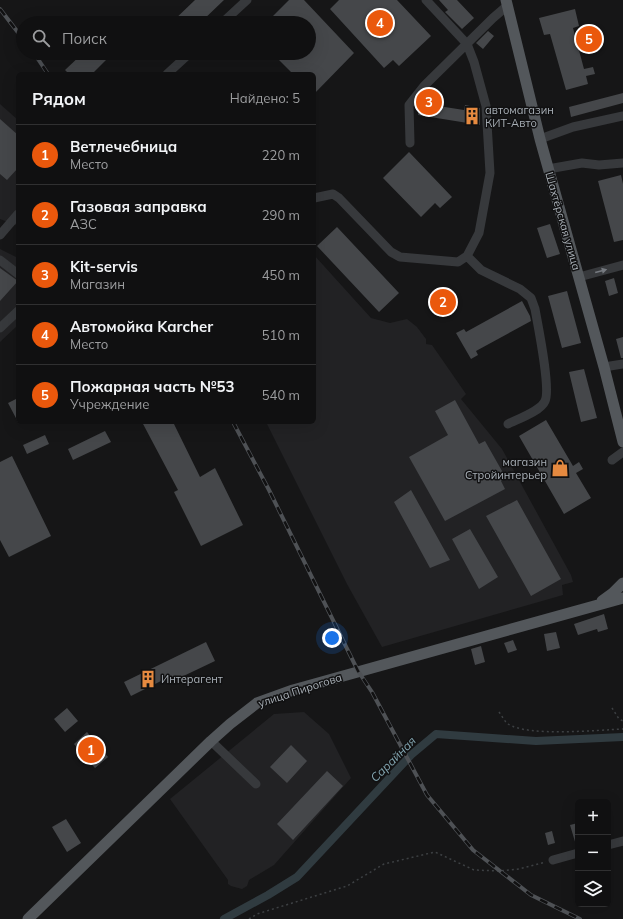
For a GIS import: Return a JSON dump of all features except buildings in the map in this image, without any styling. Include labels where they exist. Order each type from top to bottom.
[{"type":"main road","name":"Шахтёрская улица","points":[[507,3],[540,139],[604,367],[623,442]]},
{"type":"main road","points":[[595,606],[608,598],[623,583]]},
{"type":"main road","name":"улица Пирогова","points":[[28,919],[211,741],[257,703],[293,690],[623,598]]},
{"type":"street","points":[[230,16],[247,0]]},
{"type":"street","points":[[316,198],[332,194],[339,198],[390,252],[400,257],[458,262],[467,256],[478,233],[490,173],[486,106],[481,84],[467,44],[426,0]]},
{"type":"street","points":[[410,143],[409,105],[424,86],[507,3]]},
{"type":"street","points":[[170,72],[183,60]]},
{"type":"street","points":[[540,139],[573,127],[623,116]]},
{"type":"street","points":[[548,169],[582,163],[599,165],[623,163]]},
{"type":"street","points":[[0,235],[16,216]]},
{"type":"street","points":[[467,256],[481,270],[520,289],[531,298],[535,309],[546,383],[546,401],[540,408],[508,424]]},
{"type":"street","points":[[0,260],[16,272]]},
{"type":"street","points":[[579,277],[623,265]]},
{"type":"street","points":[[0,328],[16,313]]},
{"type":"street","points":[[604,367],[623,364]]},
{"type":"street","points":[[612,460],[623,452]]},
{"type":"street","points":[[211,741],[256,784]]},
{"type":"street","points":[[611,844],[623,841]]},
{"type":"street","points":[[553,860],[575,854]]},
{"type":"path","points":[[612,708],[619,719],[623,721]]},
{"type":"path","points":[[499,712],[507,724],[521,730],[567,732],[623,729]]},
{"type":"path","points":[[249,919],[257,914],[347,886],[384,864],[435,852],[474,870],[519,870],[553,860]]},
{"type":"shaded area","points":[[0,104],[16,118],[16,225],[0,219]]},
{"type":"shaded area","points":[[0,249],[16,257],[16,327],[0,342]]},
{"type":"shaded area","points":[[316,257],[371,318],[390,323],[407,319],[417,327],[426,339],[426,344],[432,345],[466,394],[461,399],[502,449],[571,575],[573,582],[562,585],[563,595],[382,647],[347,584],[267,424],[316,424]]},
{"type":"shaded area","points":[[304,712],[329,734],[351,778],[274,865],[249,880],[247,886],[242,889],[231,886],[228,884],[228,880],[170,799],[274,714]]},
{"type":"waterway","name":"Сарайная","points":[[224,919],[297,877],[411,755],[436,734],[536,741],[623,737]]},
{"type":"railway","points":[[0,9],[16,30]]},
{"type":"railway","points":[[39,60],[47,72]]},
{"type":"railway","points":[[234,424],[269,490],[358,671],[372,692],[427,795],[473,850],[531,895],[580,919]]},
{"type":"place","name":"Автомойка Karcher","points":[[380,23]]},
{"type":"place","name":"Пожарная часть №53","points":[[589,39]]},
{"type":"place","name":"Kit-servis","points":[[429,102]]},
{"type":"place","name":"автомагазин КИТ-Авто","points":[[472,116]]},
{"type":"place","name":"Газовая заправка","points":[[443,302]]},
{"type":"place","name":"магазин Стройинтерьер","points":[[560,468]]},
{"type":"place","name":"Интерагент","points":[[148,679]]},
{"type":"place","name":"Ветлечебница","points":[[91,750]]}]
